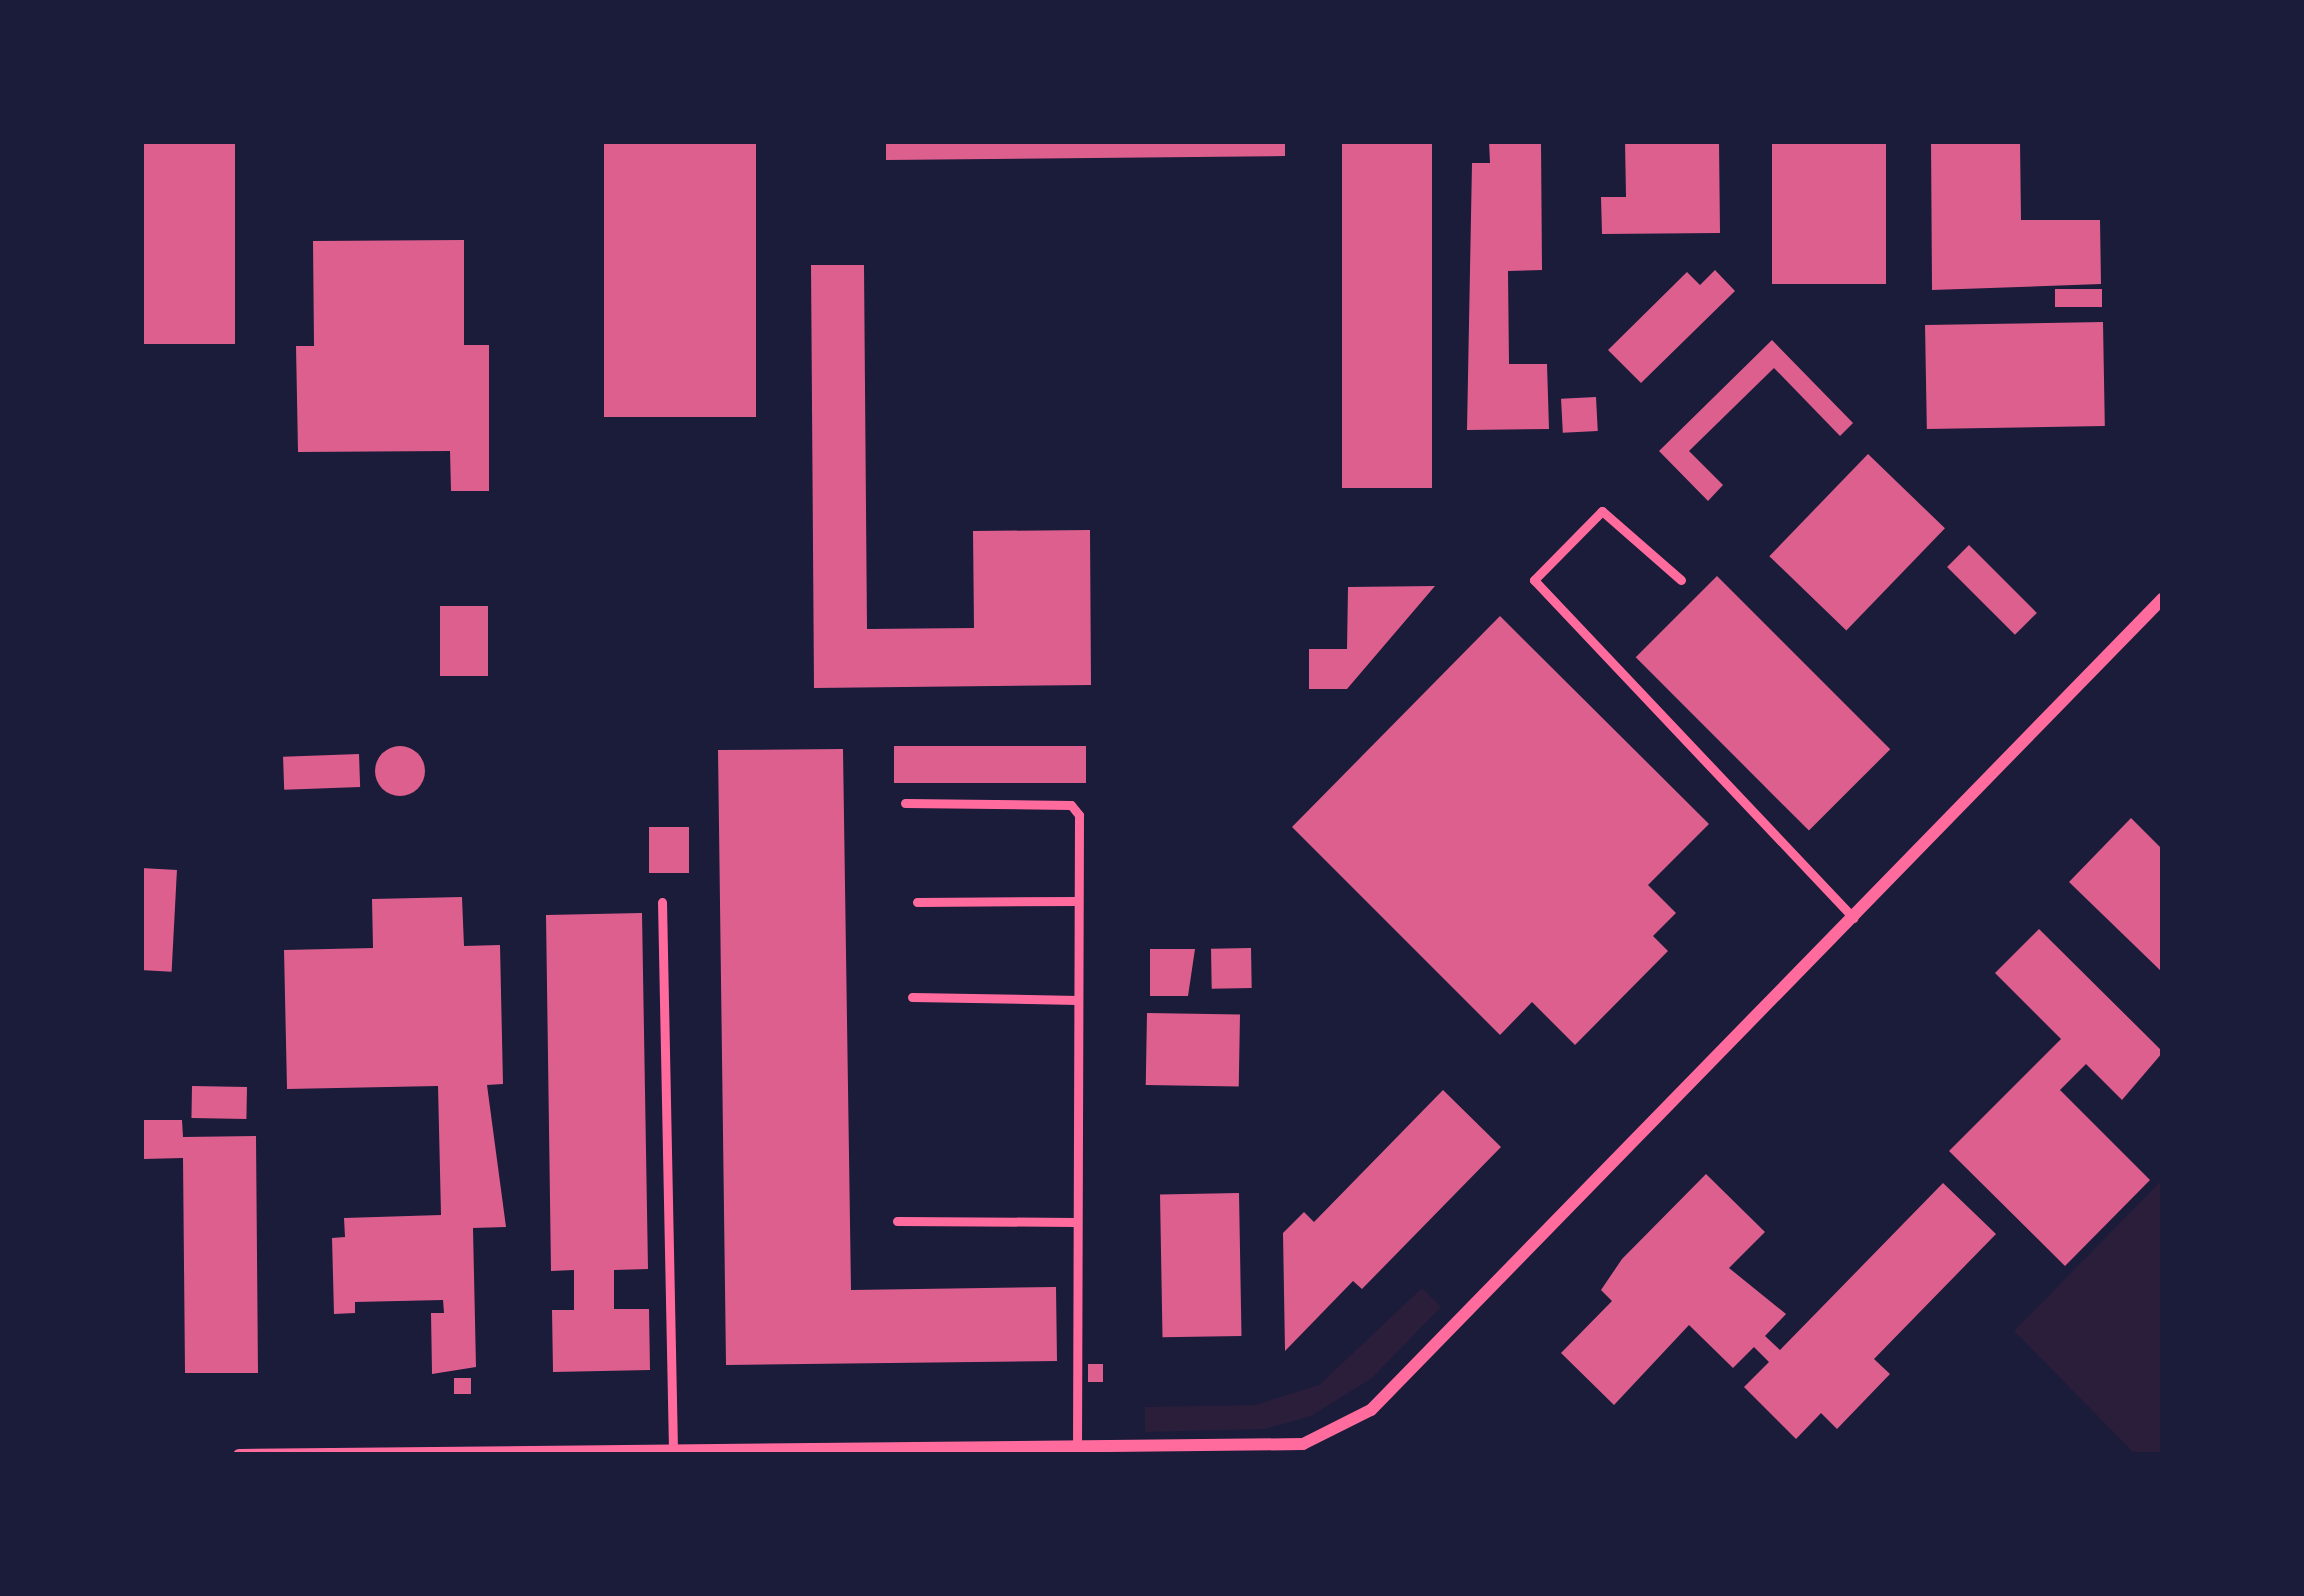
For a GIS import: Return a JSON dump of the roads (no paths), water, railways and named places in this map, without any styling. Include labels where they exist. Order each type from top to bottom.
[{"type":"street","points":[[238,1455],[1303,1444],[1371,1410],[2163,598]]},
{"type":"lane","points":[[1681,580],[1602,511],[1534,580],[1854,918]]},
{"type":"lane","points":[[904,803],[1071,805],[1078,901],[1077,1449]]},
{"type":"lane","points":[[917,902],[1078,901]]},
{"type":"lane","points":[[662,902],[674,1451]]},
{"type":"lane","points":[[912,997],[1078,1000]]},
{"type":"lane","points":[[897,1221],[1076,1222]]}]
